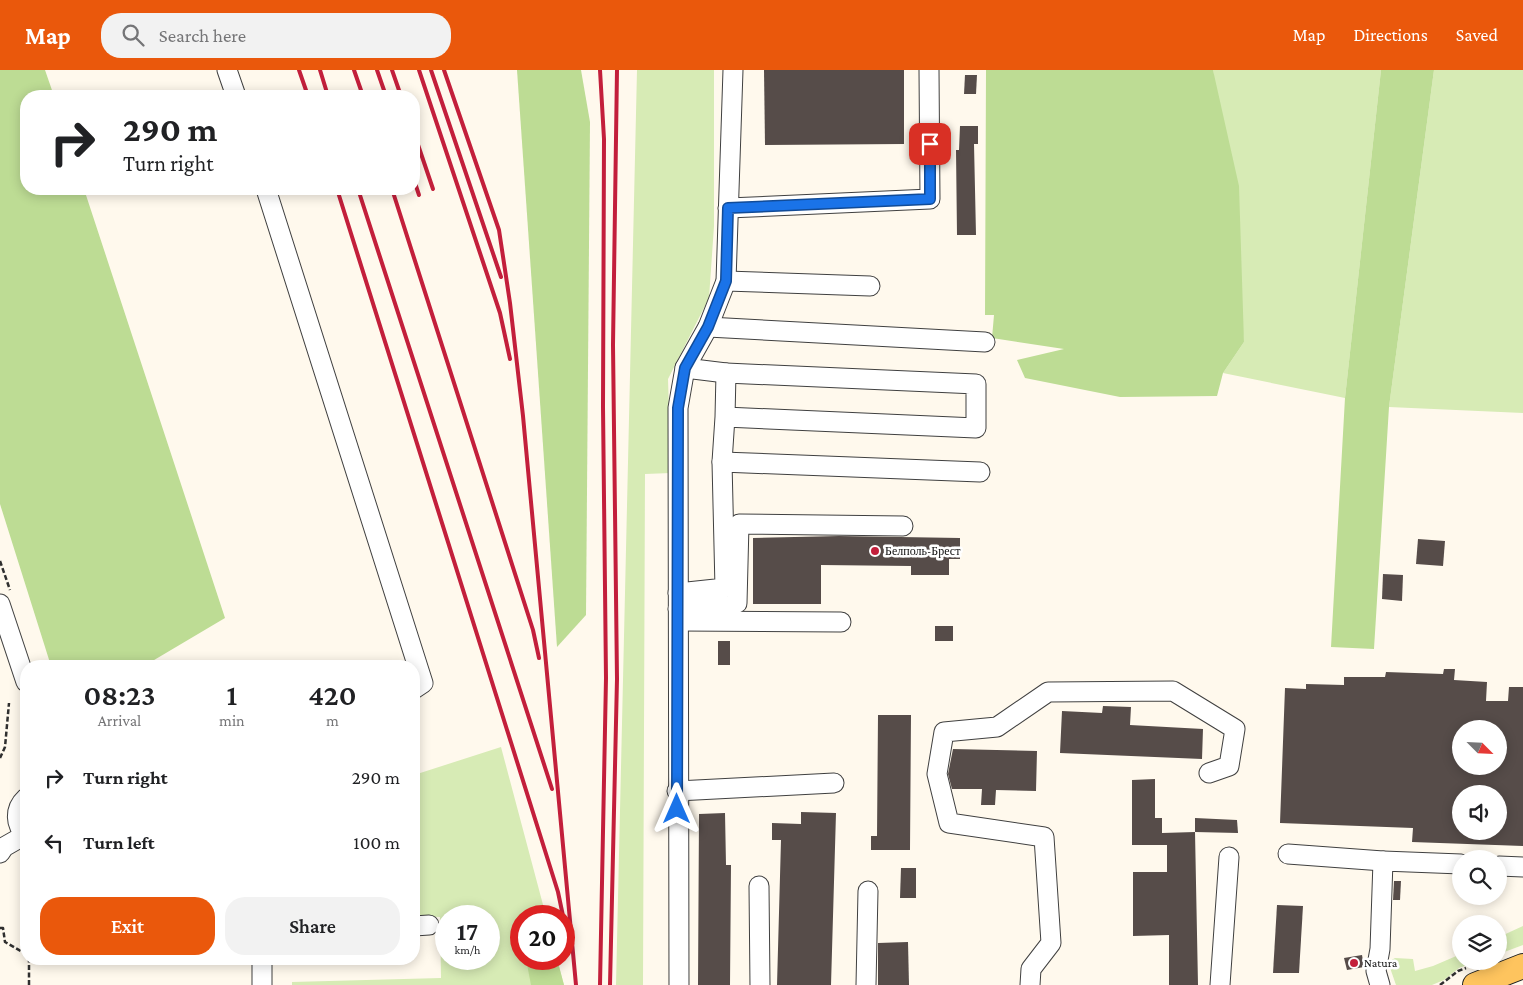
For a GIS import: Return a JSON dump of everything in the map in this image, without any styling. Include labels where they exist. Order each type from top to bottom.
[{"type":"main road","points":[[1476,985],[1523,966]]},
{"type":"lane","points":[[227,70],[234,90]]},
{"type":"lane","points":[[679,985],[677,791],[678,408],[685,368],[708,327],[726,281],[733,70]]},
{"type":"lane","points":[[728,208],[930,199],[929,70]]},
{"type":"lane","points":[[268,195],[416,660]]},
{"type":"lane","points":[[726,281],[870,286]]},
{"type":"lane","points":[[708,327],[985,342]]},
{"type":"lane","points":[[685,368],[726,373],[976,384],[976,428],[726,417]]},
{"type":"lane","points":[[678,608],[725,588],[722,462],[726,417],[726,373]]},
{"type":"lane","points":[[722,462],[980,472]]},
{"type":"lane","points":[[678,608],[729,606],[737,603],[739,524],[903,526]]},
{"type":"lane","points":[[0,604],[20,664]]},
{"type":"lane","points":[[678,608],[840,622]]},
{"type":"lane","points":[[420,674],[423,683],[420,685]]},
{"type":"lane","points":[[1030,985],[1031,969],[1051,943],[1044,837],[949,823],[937,774],[944,732],[997,727],[1048,692],[1173,692],[1235,729],[1229,766],[1210,773]]},
{"type":"lane","points":[[677,791],[834,783]]},
{"type":"lane","points":[[20,806],[17,815],[20,825]]},
{"type":"lane","points":[[0,853],[4,847],[20,838]]},
{"type":"lane","points":[[1288,854],[1378,861],[1452,864]]},
{"type":"lane","points":[[1220,985],[1229,857]]},
{"type":"lane","points":[[1378,861],[1380,949],[1378,978]]},
{"type":"lane","points":[[1507,866],[1523,867]]},
{"type":"lane","points":[[759,886],[760,985]]},
{"type":"lane","points":[[866,985],[868,891]]},
{"type":"lane","points":[[262,965],[262,985]]},
{"type":"path","points":[[0,758],[5,747],[9,703]]},
{"type":"path","points":[[0,928],[3,928],[5,942],[20,951]]},
{"type":"path","points":[[29,965],[29,985]]},
{"type":"green space","points":[[0,70],[45,70],[52,90],[20,90],[20,195],[86,195],[225,618],[154,660],[49,660],[0,504]]},
{"type":"green space","points":[[517,70],[581,70],[590,122],[586,615],[557,647]]},
{"type":"green space","points":[[637,70],[714,70],[714,226],[709,298],[668,379],[671,473],[645,474],[643,985],[616,985]]},
{"type":"green space","points":[[986,70],[1213,70],[1239,186],[1244,342],[1223,373],[1217,396],[1120,397],[1025,378],[1017,360],[1064,349],[992,338],[994,315],[985,315]]},
{"type":"green space","points":[[1213,70],[1381,70],[1345,398],[1223,373],[1244,342]]},
{"type":"green space","points":[[1381,70],[1434,70],[1389,407],[1374,649],[1331,647],[1345,398]]},
{"type":"green space","points":[[1434,70],[1523,70],[1523,413],[1389,407]]},
{"type":"green space","points":[[501,747],[543,905],[510,905],[510,970],[560,970],[564,985],[292,985],[292,982],[441,978],[441,970],[500,970],[500,905],[435,905],[435,917],[420,916],[420,773]]},
{"type":"green space","points":[[1523,926],[1523,945],[1507,951],[1507,933]]},
{"type":"green space","points":[[1395,958],[1413,959],[1415,971],[1452,958],[1452,970],[1456,970],[1444,980],[1432,985],[1396,985],[1388,962]]},
{"type":"green space","points":[[528,970],[560,970],[564,985],[531,985]]},
{"type":"building","points":[[764,70],[904,70],[904,144],[765,145]]},
{"type":"building","points":[[965,75],[977,75],[976,94],[964,94]]},
{"type":"building","points":[[960,126],[978,126],[978,144],[974,144],[976,235],[957,235],[956,150],[959,150]]},
{"type":"building","points":[[839,536],[960,538],[960,559],[949,559],[949,575],[911,575],[911,566],[821,565],[821,604],[753,604],[753,538]]},
{"type":"building","points":[[1418,539],[1445,541],[1443,566],[1416,564]]},
{"type":"building","points":[[1383,574],[1403,575],[1402,601],[1382,599]]},
{"type":"building","points":[[935,626],[953,626],[953,641],[935,641]]},
{"type":"building","points":[[718,641],[730,641],[730,665],[718,665]]},
{"type":"building","points":[[1444,669],[1455,669],[1454,680],[1487,682],[1486,701],[1508,701],[1509,687],[1523,687],[1523,846],[1412,842],[1413,828],[1280,823],[1285,688],[1306,689],[1306,684],[1344,685],[1344,677],[1385,677],[1386,672],[1443,674]]},
{"type":"building","points":[[1103,706],[1131,707],[1130,725],[1203,729],[1202,759],[1060,753],[1062,711],[1102,713]]},
{"type":"building","points":[[878,715],[911,715],[910,850],[871,850],[871,836],[877,836]]},
{"type":"building","points":[[953,749],[1037,751],[1036,791],[996,790],[995,805],[981,805],[982,789],[952,789],[948,774]]},
{"type":"building","points":[[1155,779],[1155,818],[1162,818],[1162,833],[1195,832],[1198,985],[1169,985],[1169,935],[1133,936],[1133,872],[1167,872],[1167,845],[1132,845],[1132,780]]},
{"type":"building","points":[[801,812],[836,813],[831,985],[777,985],[781,840],[772,840],[772,823],[801,824]]},
{"type":"building","points":[[725,813],[726,865],[731,865],[730,985],[698,985],[699,814]]},
{"type":"building","points":[[1195,818],[1237,820],[1238,833],[1195,832]]},
{"type":"building","points":[[901,868],[916,868],[916,898],[900,898]]},
{"type":"building","points":[[1394,881],[1401,881],[1400,900],[1393,900]]},
{"type":"building","points":[[1277,905],[1303,906],[1299,973],[1273,973]]},
{"type":"building","points":[[908,942],[909,985],[878,985],[878,943]]},
{"type":"building","name":"Natura","points":[[1362,955],[1364,967],[1347,970],[1344,958]]},
{"type":"railway","points":[[299,70],[306,90]]},
{"type":"railway","points":[[320,70],[326,90]]},
{"type":"railway","points":[[354,70],[361,90]]},
{"type":"railway","points":[[377,70],[384,90]]},
{"type":"railway","points":[[392,70],[399,90]]},
{"type":"railway","points":[[419,70],[500,313],[510,359]]},
{"type":"railway","points":[[431,70],[501,277]]},
{"type":"railway","points":[[444,70],[499,230],[510,303],[523,416],[576,985]]},
{"type":"railway","points":[[600,70],[604,139],[603,407],[606,678],[600,985]]},
{"type":"railway","points":[[610,985],[617,679],[613,345],[617,70]]},
{"type":"railway","points":[[420,151],[433,189]]},
{"type":"railway","points":[[339,195],[561,905]]},
{"type":"railway","points":[[360,195],[552,789]]},
{"type":"railway","points":[[394,195],[533,630],[539,658]]},
{"type":"place","name":"Белполь-Брест","points":[[875,551]]},
{"type":"place","name":"Natura","points":[[1354,963]]},
{"type":"route","points":[[677,809],[679,621],[678,408],[685,368],[708,327],[726,281],[728,208],[930,199],[930,144]]}]
